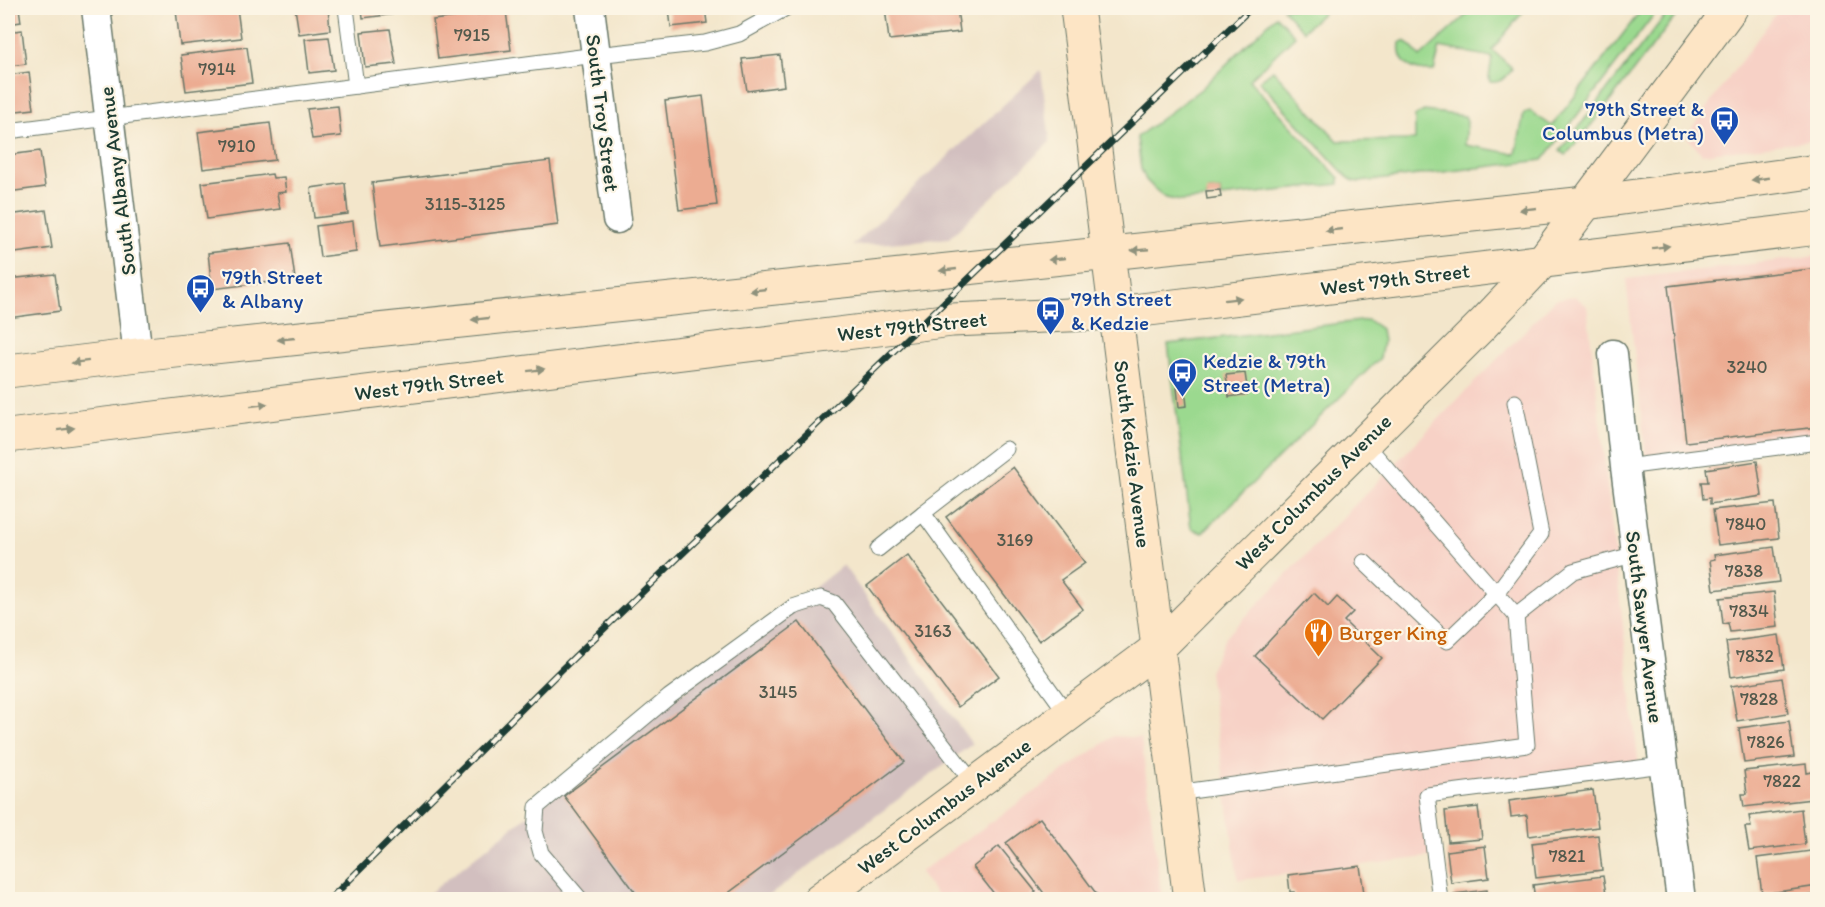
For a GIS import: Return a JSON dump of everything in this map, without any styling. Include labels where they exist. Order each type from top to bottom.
[{"type":"main road","name":"South Kedzie Avenue","points":[[1077,8],[1190,900]]},
{"type":"main road","name":"West Columbus Avenue","points":[[819,900],[1158,648],[1483,324],[1542,262],[1731,8]]},
{"type":"main road","points":[[8,371],[138,355],[1586,203],[1818,171]]},
{"type":"main road","name":"West 79th Street","points":[[8,436],[952,320],[1116,313],[1818,228]]},
{"type":"street","name":"South Albany Avenue","points":[[96,8],[138,355]]},
{"type":"street","name":"South Troy Street","points":[[590,8],[617,219]]},
{"type":"street","name":"South Sawyer Avenue","points":[[1613,354],[1625,467],[1681,900]]},
{"type":"lane","points":[[346,8],[356,86]]},
{"type":"lane","points":[[8,130],[705,43],[739,34],[786,8]]},
{"type":"lane","points":[[1364,562],[1447,641],[1496,594],[1541,534],[1515,402]]},
{"type":"lane","points":[[1176,793],[1527,745],[1516,616],[1364,442]]},
{"type":"lane","points":[[1625,467],[1818,442]]},
{"type":"lane","points":[[878,549],[1006,449]]},
{"type":"lane","points":[[923,513],[1068,715]]},
{"type":"lane","points":[[1516,616],[1573,571],[1636,554]]},
{"type":"lane","points":[[581,900],[541,853],[536,831],[537,807],[669,697],[793,607],[821,598],[834,603],[974,784]]},
{"type":"lane","points":[[1440,900],[1428,795],[1664,765]]},
{"type":"shaded area","points":[[1780,8],[1817,8],[1817,140],[1702,154],[1686,136]]},
{"type":"shaded area","points":[[1041,70],[1050,142],[949,238],[852,246]]},
{"type":"shaded area","points":[[1817,256],[1817,442],[1647,464],[1626,279]]},
{"type":"shaded area","points":[[1575,296],[1587,306],[1639,768],[1428,795],[1435,856],[1238,880],[1209,671],[1225,638],[1556,299]]},
{"type":"shaded area","points":[[843,565],[972,744],[765,899],[421,900]]},
{"type":"shaded area","points":[[1114,736],[1141,738],[1162,899],[939,899],[920,872]]},
{"type":"green space","points":[[1328,8],[1303,31],[1283,9]]},
{"type":"green space","points":[[1474,8],[1526,8],[1492,50],[1511,67],[1512,70],[1502,79],[1490,82],[1492,57],[1440,47],[1434,71],[1420,70],[1404,62],[1401,57],[1400,43],[1407,42],[1420,57]]},
{"type":"green space","points":[[1643,8],[1659,8],[1543,160],[1353,181],[1259,81],[1273,70],[1338,141],[1415,140],[1415,116],[1424,111],[1465,116],[1467,121],[1465,145],[1516,154],[1524,113],[1530,111],[1552,126]]},
{"type":"green space","points":[[1671,8],[1682,8],[1566,155],[1560,151]]},
{"type":"green space","points":[[1276,16],[1295,36],[1249,80],[1339,178],[1339,184],[1221,197],[1220,190],[1207,191],[1207,199],[1181,201],[1166,198],[1146,180],[1141,169],[1137,137],[1201,89]]},
{"type":"green space","points":[[1368,320],[1381,329],[1383,342],[1380,358],[1202,533],[1191,528],[1168,344]]},
{"type":"building","points":[[8,8],[19,8],[21,22],[8,24]]},
{"type":"building","points":[[237,8],[241,38],[180,45],[176,10]]},
{"type":"building","points":[[295,8],[328,8],[330,30],[299,34]]},
{"type":"building","points":[[362,8],[394,8],[395,14],[363,18]]},
{"type":"building","points":[[432,8],[467,8],[467,9],[432,13]]},
{"type":"building","points":[[669,8],[705,8],[707,23],[671,27]]},
{"type":"building","points":[[885,8],[957,8],[960,32],[889,40]]},
{"type":"building","points":[[506,11],[511,50],[438,59],[433,20]]},
{"type":"building","points":[[390,29],[396,64],[365,67],[361,32]]},
{"type":"building","points":[[22,30],[26,64],[8,66],[8,32]]},
{"type":"building","points":[[329,37],[334,70],[309,73],[305,39]]},
{"type":"building","points":[[247,47],[252,83],[186,91],[181,55]]},
{"type":"building","points":[[780,55],[784,86],[747,91],[742,59]]},
{"type":"building","points":[[29,72],[34,109],[8,112],[8,75]]},
{"type":"building","points":[[703,96],[717,205],[679,210],[665,101]]},
{"type":"building","points":[[338,106],[341,136],[312,139],[307,109]]},
{"type":"building","points":[[270,123],[275,160],[203,169],[198,132]]},
{"type":"building","points":[[40,151],[45,187],[8,192],[8,155]]},
{"type":"building","points":[[550,161],[558,225],[380,247],[372,183]]},
{"type":"building","points":[[272,174],[273,178],[284,177],[286,192],[277,193],[280,209],[207,219],[202,183]]},
{"type":"building","points":[[345,183],[348,214],[314,218],[311,188]]},
{"type":"building","points":[[1220,190],[1221,197],[1207,199],[1206,191]]},
{"type":"building","points":[[46,210],[52,248],[8,254],[8,215]]},
{"type":"building","points":[[353,221],[356,252],[320,257],[316,226]]},
{"type":"building","points":[[290,243],[295,279],[212,289],[208,253]]},
{"type":"building","points":[[1818,268],[1818,427],[1686,442],[1668,286]]},
{"type":"building","points":[[55,274],[60,311],[8,318],[8,279]]},
{"type":"building","points":[[1245,373],[1248,394],[1229,397],[1226,375]]},
{"type":"building","points":[[1185,387],[1187,406],[1179,407],[1177,388]]},
{"type":"building","points":[[1757,461],[1762,496],[1710,504],[1710,498],[1703,499],[1701,482],[1708,482],[1706,469]]},
{"type":"building","points":[[1013,467],[1085,563],[1061,580],[1083,609],[1039,641],[946,517]]},
{"type":"building","points":[[1775,503],[1779,538],[1718,545],[1713,510]]},
{"type":"building","points":[[1774,547],[1779,582],[1714,590],[1710,560],[1715,559],[1714,555]]},
{"type":"building","points":[[907,555],[999,676],[958,707],[867,586]]},
{"type":"building","points":[[1774,592],[1778,627],[1730,632],[1728,623],[1723,624],[1720,598]]},
{"type":"building","name":"Burger King","points":[[1314,593],[1328,607],[1337,597],[1353,612],[1344,621],[1382,658],[1322,719],[1255,656]]},
{"type":"building","points":[[799,622],[904,762],[719,900],[641,900],[564,796]]},
{"type":"building","points":[[1779,635],[1784,669],[1731,677],[1726,642]]},
{"type":"building","points":[[1782,678],[1788,713],[1737,721],[1731,686]]},
{"type":"building","points":[[1789,721],[1794,757],[1744,763],[1739,728]]},
{"type":"building","points":[[1806,764],[1807,773],[1818,771],[1818,789],[1811,790],[1812,799],[1744,807],[1742,794],[1747,794],[1744,771]]},
{"type":"building","points":[[1593,790],[1598,827],[1529,836],[1527,815],[1511,817],[1509,801]]},
{"type":"building","points":[[1478,807],[1482,839],[1448,842],[1445,811]]},
{"type":"building","points":[[1801,809],[1805,844],[1749,851],[1745,827],[1751,827],[1749,816]]},
{"type":"building","points":[[1040,818],[1101,900],[1049,900],[1006,843]]},
{"type":"building","points":[[1598,835],[1602,870],[1536,878],[1532,843]]},
{"type":"building","points":[[999,846],[1036,892],[1027,900],[999,900],[973,867]]},
{"type":"building","points":[[1485,846],[1489,878],[1451,883],[1447,851]]},
{"type":"building","points":[[1818,850],[1818,886],[1762,894],[1757,858]]},
{"type":"building","points":[[1360,866],[1365,900],[1295,900],[1294,892],[1290,892],[1288,875]]},
{"type":"building","points":[[1603,876],[1607,900],[1535,900],[1533,885]]},
{"type":"building","points":[[1487,890],[1488,900],[1454,900],[1454,894]]},
{"type":"building","points":[[1812,895],[1813,900],[1790,900],[1790,898]]},
{"type":"railway","points":[[329,900],[562,669],[1251,8]]},
{"type":"place","name":"79th Street & Columbus (Metra)","points":[[1725,146]]},
{"type":"place","name":"79th Street & Albany","points":[[201,314]]},
{"type":"place","name":"79th Street & Kedzie","points":[[1050,336]]},
{"type":"place","name":"Kedzie & 79th Street (Metra)","points":[[1182,398]]},
{"type":"place","name":"Burger King","points":[[1318,658]]}]
